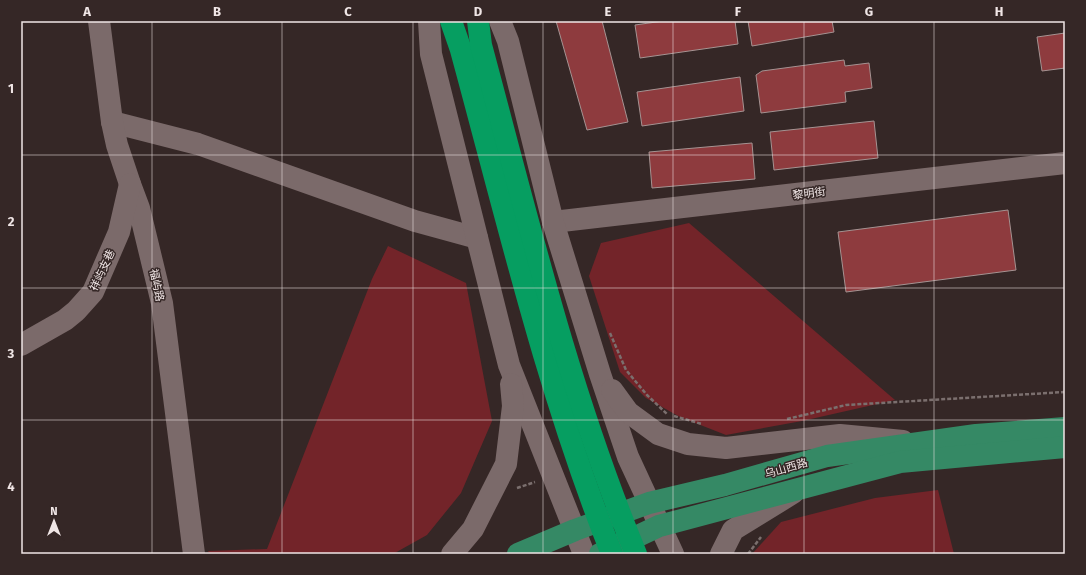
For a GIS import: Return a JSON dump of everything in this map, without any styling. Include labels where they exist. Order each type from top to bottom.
[{"type":"highway","points":[[451,21],[471,47],[563,347],[616,507],[636,554]]},
{"type":"highway","points":[[478,21],[471,47],[543,352],[595,512],[612,554]]},
{"type":"main road","name":"福屿路","points":[[99,21],[112,122],[117,145],[140,208],[162,303],[194,554]]},
{"type":"main road","points":[[429,21],[431,54],[509,365],[584,554]]},
{"type":"main road","points":[[500,21],[508,41],[553,222],[600,374],[628,457],[673,554]]},
{"type":"main road","points":[[112,122],[198,144],[415,221],[477,238]]},
{"type":"main road","name":"黎明街","points":[[553,222],[1065,163]]},
{"type":"main road","name":"祥屿支巷","points":[[21,345],[66,320],[76,312],[93,292],[119,232],[130,184]]},
{"type":"main road","points":[[452,554],[473,528],[506,464],[513,406],[509,365]]},
{"type":"main road","points":[[600,374],[628,412],[658,434],[688,444],[726,448],[840,436],[918,442]]},
{"type":"main road","name":"乌山西路","points":[[518,554],[575,530],[649,503],[725,485],[827,456],[976,434],[1065,428]]},
{"type":"main road","points":[[600,554],[660,526],[900,462],[1065,447]]},
{"type":"main road","points":[[721,554],[734,530],[799,489]]},
{"type":"path","points":[[608,328],[626,370],[647,395],[669,415],[708,425]]},
{"type":"path","points":[[780,421],[846,406],[1065,392]]},
{"type":"path","points":[[748,554],[762,536]]},
{"type":"shaded area","points":[[689,223],[895,400],[802,421],[726,435],[680,417],[646,398],[620,372],[589,276],[601,243]]},
{"type":"shaded area","points":[[388,246],[466,283],[492,421],[461,493],[427,535],[393,554],[210,554],[208,551],[267,549],[372,279]]},
{"type":"shaded area","points":[[938,490],[954,554],[752,554],[781,522],[875,498]]},
{"type":"building","points":[[556,21],[602,21],[628,122],[587,130]]},
{"type":"building","points":[[663,21],[735,21],[738,44],[640,58],[635,25]]},
{"type":"building","points":[[748,21],[832,21],[834,32],[752,46]]},
{"type":"building","points":[[1065,33],[1065,68],[1042,71],[1037,37]]},
{"type":"building","points":[[844,60],[845,66],[869,63],[872,88],[845,92],[846,102],[761,113],[756,75],[762,71]]},
{"type":"building","points":[[740,77],[744,111],[642,126],[637,92]]},
{"type":"building","points":[[874,121],[878,158],[774,170],[770,132]]},
{"type":"building","points":[[752,143],[755,179],[652,188],[649,152]]},
{"type":"building","points":[[1008,210],[1016,270],[846,292],[838,232]]}]
